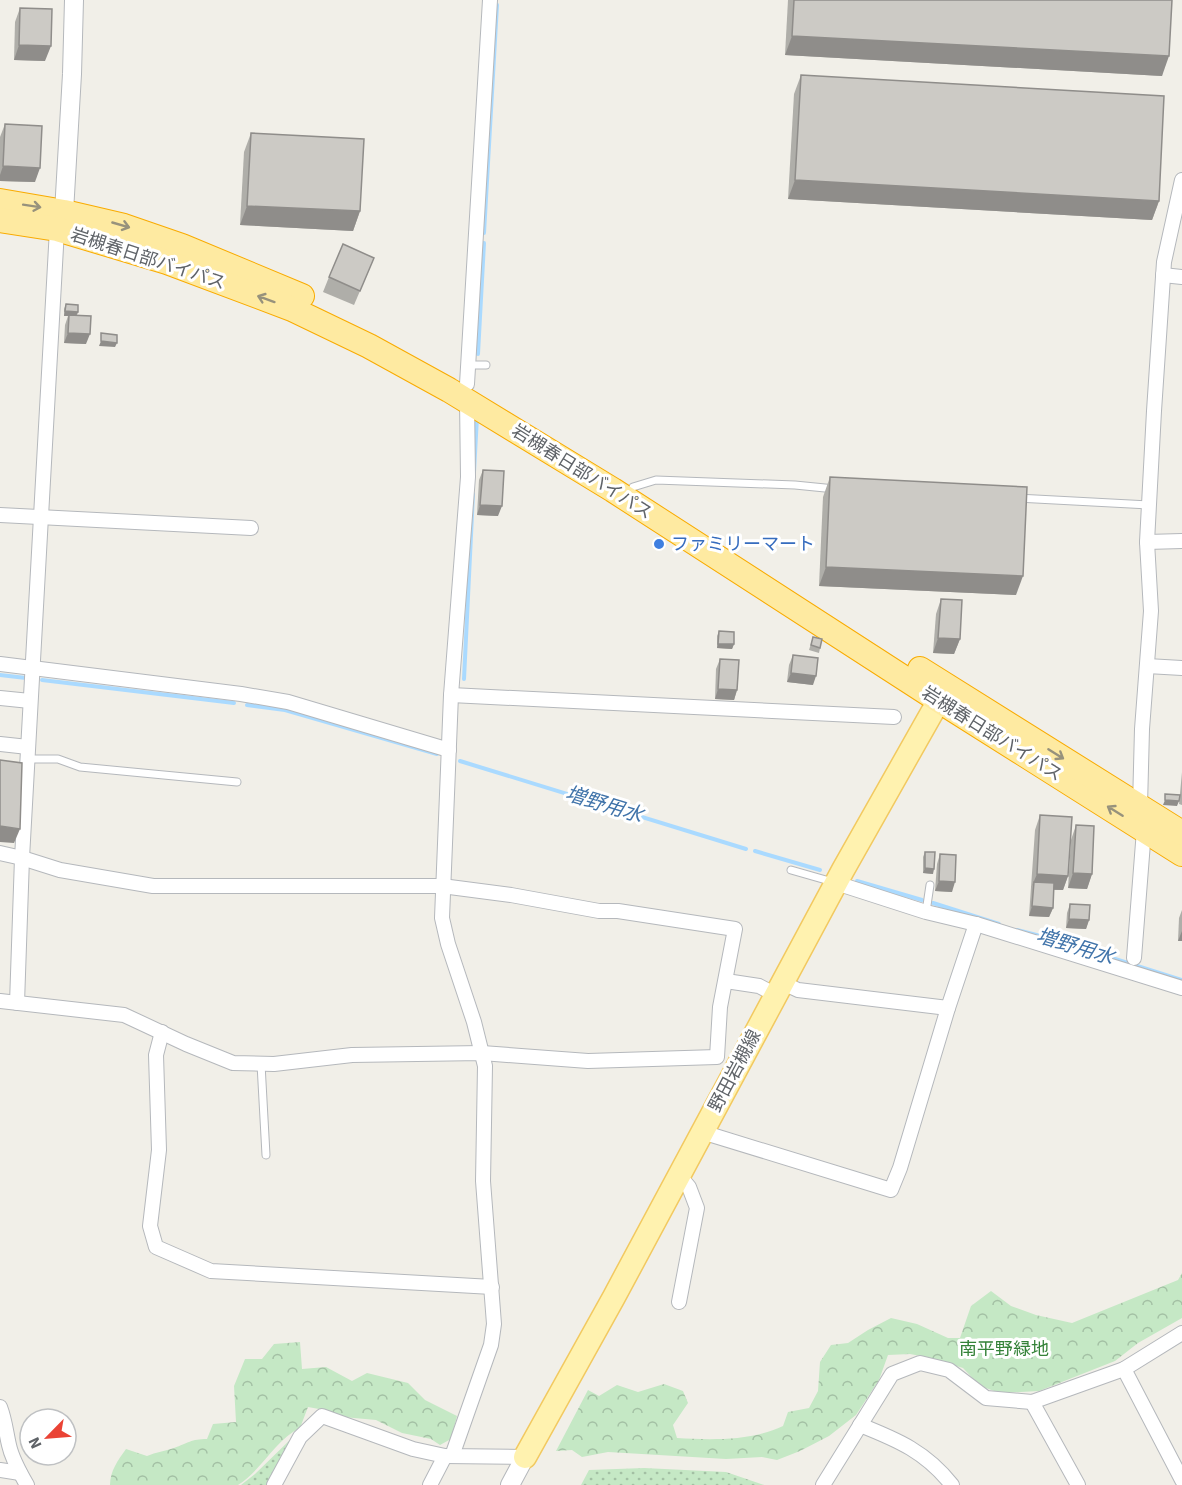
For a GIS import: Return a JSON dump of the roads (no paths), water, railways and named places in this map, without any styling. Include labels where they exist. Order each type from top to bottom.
[{"type":"highway","name":"岩槻春日部バイパス","points":[[0,201],[60,220],[292,309],[369,346],[468,383],[633,487],[943,693]]},
{"type":"highway","name":"岩槻春日部バイパス","points":[[0,220],[60,220]]},
{"type":"highway","name":"岩槻春日部バイパス","points":[[468,383],[613,490],[1142,818],[1182,854]]},
{"type":"highway","name":"岩槻春日部バイパス","points":[[1142,818],[1182,833]]},
{"type":"main road","name":"野田岩槻線","points":[[525,1458],[836,883],[943,693]]},
{"type":"street","points":[[17,1003],[21,858],[60,220],[72,74],[74,0]]},
{"type":"street","points":[[430,1485],[449,1456],[491,1345],[494,1324],[483,1181],[485,1080],[483,1053],[442,918],[451,695],[468,477],[468,383],[490,0]]},
{"type":"street","points":[[1134,958],[1151,611],[1147,542],[1163,275],[1182,180]]},
{"type":"street","points":[[1163,275],[1182,277]]},
{"type":"street","points":[[0,515],[251,528]]},
{"type":"street","points":[[1147,542],[1182,541]]},
{"type":"street","points":[[0,664],[288,702],[449,750]]},
{"type":"street","points":[[1147,666],[1182,668]]},
{"type":"street","points":[[451,695],[894,717]]},
{"type":"street","points":[[0,698],[30,701]]},
{"type":"street","points":[[0,744],[27,753]]},
{"type":"street","points":[[0,853],[60,870],[153,886],[442,886],[511,895],[599,911],[618,911],[735,929],[720,1008],[717,1057],[588,1061],[483,1053],[352,1055],[274,1064],[233,1063],[124,1015],[0,1001]]},
{"type":"street","points":[[836,883],[926,912],[976,924],[1182,987]]},
{"type":"street","points":[[702,1132],[891,1190],[900,1168],[976,924]]},
{"type":"street","points":[[726,981],[948,1008]]},
{"type":"street","points":[[162,1032],[156,1055],[159,1150],[150,1226],[156,1247],[212,1271],[492,1287]]},
{"type":"street","points":[[717,1044],[745,1052]]},
{"type":"street","points":[[679,1175],[689,1186],[697,1208],[679,1302]]},
{"type":"street","points":[[823,1485],[892,1374],[920,1363],[949,1370],[986,1398],[1032,1402],[1124,1369],[1182,1333]]},
{"type":"street","points":[[1124,1369],[1182,1480]]},
{"type":"street","points":[[1032,1402],[1078,1485]]},
{"type":"street","points":[[0,1407],[10,1448],[23,1479]]},
{"type":"street","points":[[274,1485],[300,1437],[321,1416],[413,1449],[449,1456],[525,1458],[510,1485]]},
{"type":"street","points":[[860,1425],[911,1446],[942,1472],[952,1485]]},
{"type":"street","points":[[0,1470],[23,1479]]},
{"type":"lane","points":[[468,383],[486,365]]},
{"type":"lane","points":[[633,487],[656,480],[795,485],[839,489]]},
{"type":"lane","points":[[1006,498],[1149,505]]},
{"type":"lane","points":[[27,753],[58,759],[80,767],[237,782]]},
{"type":"lane","points":[[791,870],[836,883]]},
{"type":"lane","points":[[926,912],[930,885]]},
{"type":"lane","points":[[261,1064],[266,1155]]},
{"type":"waterway","points":[[484,233],[497,5]]},
{"type":"waterway","points":[[478,354],[484,243]]},
{"type":"waterway","points":[[474,472],[477,417]]},
{"type":"waterway","points":[[464,679],[473,494]]},
{"type":"waterway","points":[[0,675],[26,678]]},
{"type":"waterway","points":[[42,680],[234,703]]},
{"type":"waterway","points":[[247,705],[285,710],[437,754]]},
{"type":"waterway","name":"増野用水","points":[[460,761],[746,849]]},
{"type":"waterway","name":"増野用水","points":[[755,851],[820,870]]},
{"type":"waterway","name":"増野用水","points":[[857,881],[922,900]]},
{"type":"waterway","name":"増野用水","points":[[933,903],[999,924]]},
{"type":"waterway","name":"増野用水","points":[[1017,930],[1182,980]]},
{"type":"place","name":"ファミリーマート","points":[[659,544]]},
{"type":"park label","name":"南平野緑地","points":[[1004,1349]]}]
